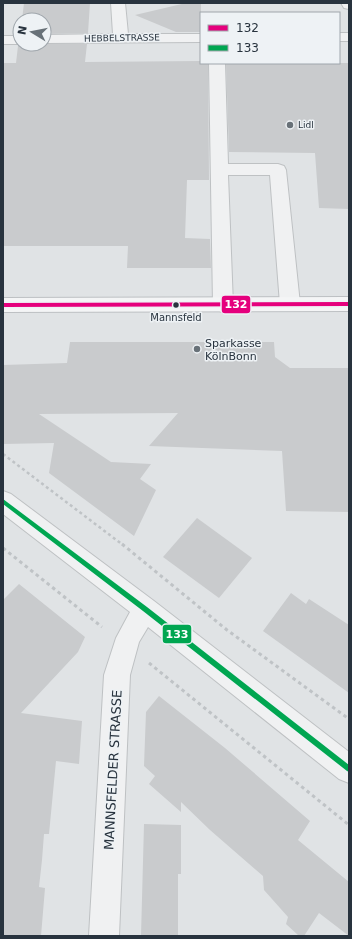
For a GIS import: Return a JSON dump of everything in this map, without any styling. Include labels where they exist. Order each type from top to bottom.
[{"type":"main road","points":[[3,306],[349,304]]},
{"type":"street","points":[[118,3],[121,38]]},
{"type":"street","name":"HEBBELSTRASSE","points":[[52,39],[200,38]]},
{"type":"street","points":[[217,64],[223,305]]},
{"type":"street","points":[[220,169],[278,170],[290,304]]},
{"type":"street","points":[[3,501],[145,609],[349,769]]},
{"type":"street","name":"MANNSFELDER STRASSE","points":[[104,936],[117,676],[128,638],[145,609]]},
{"type":"path","points":[[3,454],[115,539],[227,630],[349,719]]},
{"type":"path","points":[[3,548],[88,617],[126,644],[349,825]]},
{"type":"path","points":[[169,590],[172,586]]},
{"type":"building","points":[[24,3],[90,3],[88,33],[52,34],[52,12],[23,12]]},
{"type":"building","points":[[186,3],[201,3],[200,32],[176,32],[135,15]]},
{"type":"building","points":[[52,44],[87,44],[85,62],[200,61],[200,64],[208,64],[209,180],[187,180],[185,238],[210,239],[211,268],[127,268],[128,246],[3,246],[3,63],[16,63],[17,52],[52,52]]},
{"type":"building","points":[[349,63],[349,209],[319,208],[315,153],[229,152],[226,64]]},
{"type":"building","points":[[70,342],[274,342],[275,357],[290,368],[349,368],[349,512],[286,511],[282,451],[149,446],[178,413],[39,414],[111,462],[151,464],[140,479],[156,490],[134,536],[49,473],[54,443],[3,444],[3,365],[67,363]]},
{"type":"building","points":[[197,518],[252,558],[219,598],[163,557]]},
{"type":"building","points":[[19,584],[85,637],[78,652],[21,713],[82,721],[79,764],[56,761],[49,834],[44,834],[39,887],[45,888],[41,936],[3,936],[3,600]]},
{"type":"building","points":[[291,593],[306,604],[309,599],[349,625],[349,693],[263,631]]},
{"type":"building","points":[[159,696],[225,748],[310,821],[298,840],[349,882],[349,936],[319,913],[304,936],[299,936],[286,924],[288,917],[264,890],[263,876],[210,830],[181,802],[181,812],[149,784],[155,776],[144,766],[146,712]]},
{"type":"building","points":[[144,824],[181,825],[181,874],[178,874],[178,936],[141,936]]},
{"type":"transit line","name":"132","points":[[3,305],[349,304]]},
{"type":"transit line","name":"133","points":[[3,501],[145,609],[349,769]]},
{"type":"place","name":"Lidl","points":[[290,125]]},
{"type":"place","name":"Mannsfeld","points":[[176,305]]},
{"type":"place","name":"Sparkasse KölnBonn","points":[[197,349]]}]
